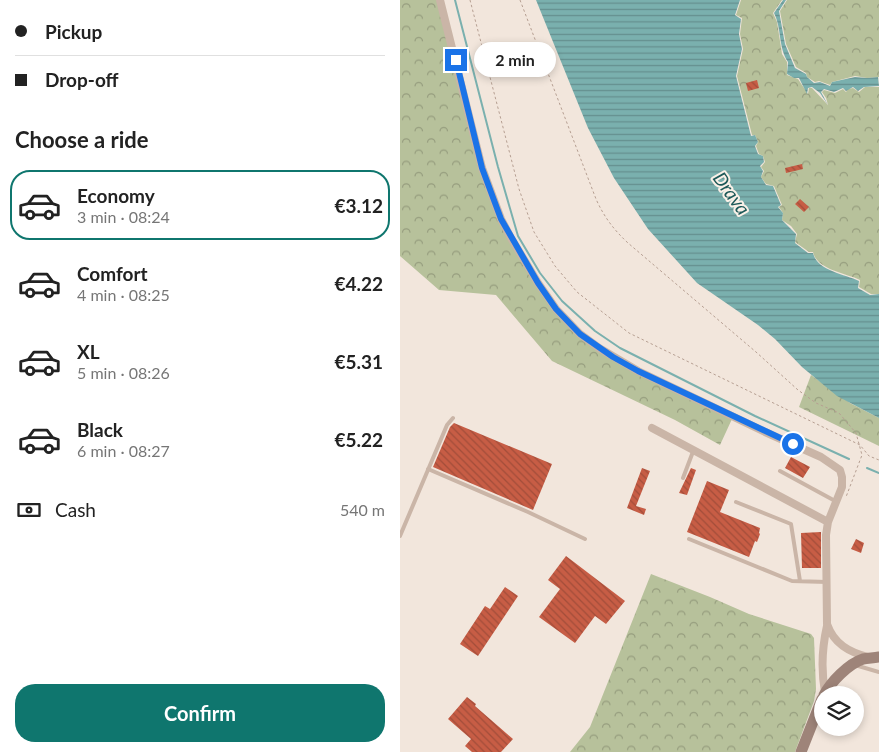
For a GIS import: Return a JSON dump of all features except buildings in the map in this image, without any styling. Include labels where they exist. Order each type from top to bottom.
[{"type":"main road","points":[[832,686],[839,676],[853,664],[861,660],[874,658]]},
{"type":"main road","points":[[801,752],[814,720]]},
{"type":"street","points":[[440,0],[482,168],[498,211],[516,246],[556,309],[580,334],[599,348],[630,366],[765,432],[821,457],[840,470],[842,486],[828,522],[826,552],[827,624],[823,644],[823,686]]},
{"type":"street","points":[[652,428],[828,522]]},
{"type":"street","points":[[827,624],[837,642],[854,654],[874,658]]},
{"type":"lane","points":[[400,536],[447,425],[453,418]]},
{"type":"lane","points":[[683,478],[694,450]]},
{"type":"lane","points":[[428,469],[585,539]]},
{"type":"lane","points":[[780,471],[837,502]]},
{"type":"lane","points":[[736,502],[790,524],[800,581]]},
{"type":"lane","points":[[400,521],[405,523]]},
{"type":"lane","points":[[689,539],[792,581],[827,582]]},
{"type":"lane","points":[[853,664],[879,672]]},
{"type":"path","points":[[470,0],[519,189],[534,232],[555,266],[577,292],[629,333],[860,445],[869,456],[879,460]]},
{"type":"path","points":[[520,0],[596,199],[604,217],[613,230],[798,390],[816,403],[839,413],[856,432],[862,455],[847,496],[837,502]]},
{"type":"green space","points":[[400,0],[440,0],[500,224],[580,337],[732,419],[720,445],[675,420],[552,361],[496,295],[439,290],[400,256]]},
{"type":"green space","points":[[741,0],[782,0],[773,13],[777,22],[782,54],[787,62],[787,75],[798,79],[808,94],[809,88],[812,88],[828,105],[822,92],[824,90],[835,93],[843,89],[846,92],[848,89],[853,88],[859,92],[865,87],[879,87],[879,294],[871,294],[859,287],[860,280],[826,267],[820,263],[813,252],[809,252],[795,242],[797,234],[791,226],[782,220],[783,213],[779,207],[782,205],[774,186],[766,184],[761,177],[764,171],[761,167],[765,162],[756,146],[758,142],[755,135],[752,135],[737,76],[743,49],[740,34],[742,18],[736,15]]},
{"type":"green space","points":[[787,0],[879,0],[879,77],[855,76],[832,82],[830,85],[819,81],[815,82],[807,77],[806,73],[796,67],[786,44],[780,11]]},
{"type":"green space","points":[[811,375],[850,403],[879,418],[879,446],[799,407]]},
{"type":"green space","points":[[651,574],[749,614],[811,634],[814,638],[816,686],[814,686],[814,701],[795,752],[570,752],[590,727]]},
{"type":"water","name":"Drava","points":[[536,0],[740,0],[735,15],[741,19],[739,34],[742,49],[736,76],[751,136],[755,135],[758,142],[755,146],[758,154],[763,156],[764,162],[760,166],[763,171],[761,177],[766,185],[773,186],[781,205],[778,207],[783,213],[782,220],[796,234],[795,243],[808,253],[813,253],[820,264],[826,268],[859,281],[858,288],[870,295],[879,294],[879,418],[837,396],[802,367],[775,339],[758,325],[697,283],[648,229],[614,178],[588,128]]},
{"type":"water","points":[[783,0],[786,0],[779,11],[785,44],[795,68],[806,74],[814,83],[820,82],[830,86],[832,82],[855,77],[878,77],[879,86],[864,87],[858,91],[853,87],[846,91],[843,88],[834,92],[824,89],[821,92],[828,105],[820,93],[812,87],[808,88],[807,94],[799,78],[794,78],[787,74],[788,62],[783,50],[774,13]]},
{"type":"waterway","points":[[455,0],[498,167],[518,236],[540,273],[562,301],[595,331],[620,348],[755,416],[849,459]]},
{"type":"waterway","points":[[867,468],[879,473]]},
{"type":"route","points":[[456,60],[482,168],[501,219],[538,283],[556,309],[580,334],[613,357],[638,371],[793,444]]}]
